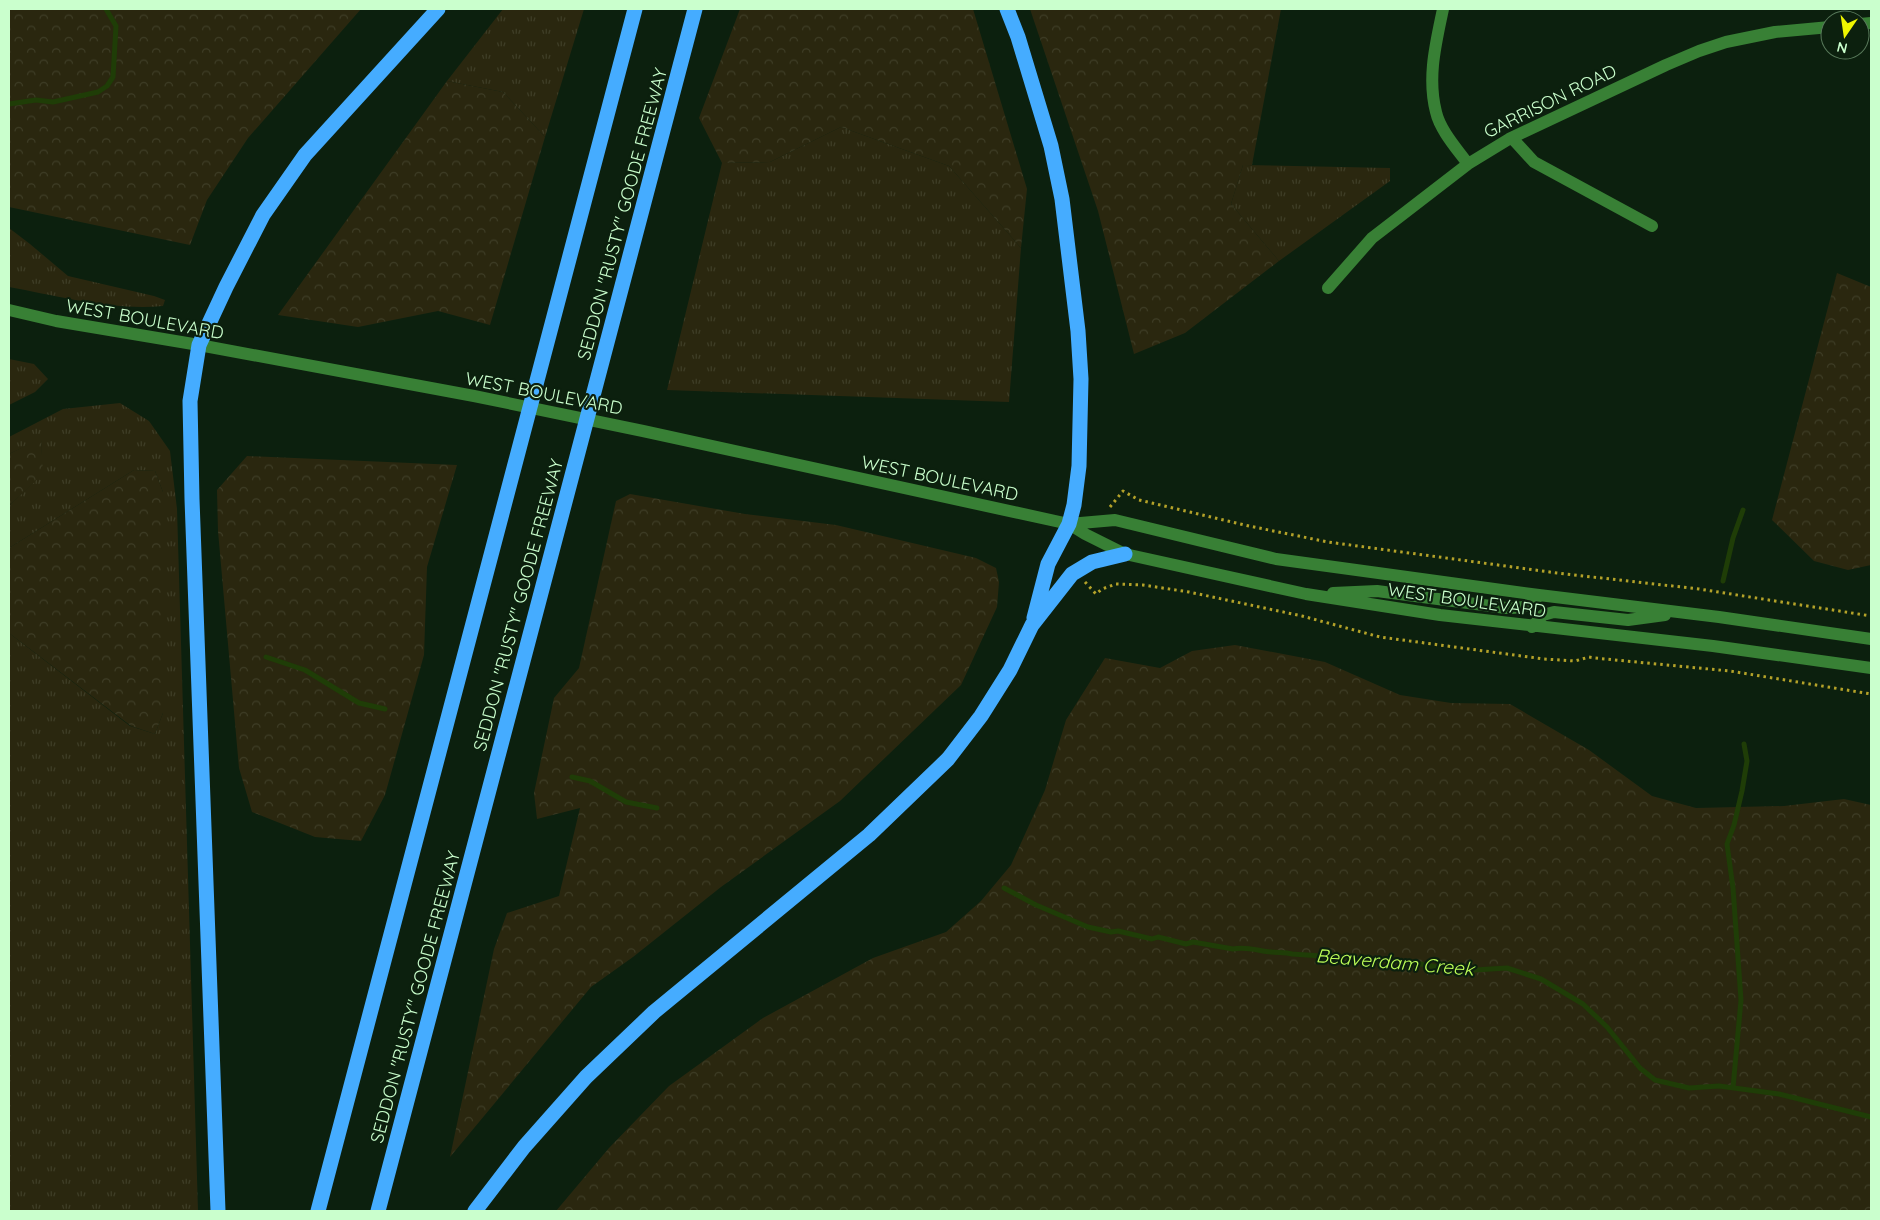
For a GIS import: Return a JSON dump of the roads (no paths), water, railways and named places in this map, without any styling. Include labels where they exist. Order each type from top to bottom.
[{"type":"highway","points":[[218,1211],[192,499],[190,401],[199,345],[226,286],[263,215],[305,155],[438,9]]},
{"type":"highway","points":[[318,1211],[635,9]]},
{"type":"highway","name":"SEDDON \"RUSTY\" GOODE FREEWAY","points":[[378,1211],[695,9]]},
{"type":"highway","points":[[476,1211],[524,1147],[586,1077],[654,1012],[869,835],[948,759],[980,716],[1010,670],[1032,625],[1048,564],[1069,524],[1078,487],[1081,379],[1078,331],[1062,198],[1051,146],[1018,37],[1007,9]]},
{"type":"highway","points":[[1032,625],[1072,574],[1092,562],[1125,554]]},
{"type":"street","points":[[1443,9],[1432,67],[1436,112],[1451,142],[1468,164]]},
{"type":"street","name":"GARRISON ROAD","points":[[1328,288],[1372,238],[1468,164],[1512,138],[1639,77],[1699,51],[1726,42],[1776,32],[1820,28]]},
{"type":"street","points":[[1512,138],[1534,162],[1652,226]]},
{"type":"street","name":"WEST BOULEVARD","points":[[9,310],[56,322],[199,345],[474,396],[1069,524],[1115,520],[1276,559],[1871,640]]},
{"type":"street","name":"WEST BOULEVARD","points":[[1069,524],[1125,554],[1306,594],[1440,615],[1532,627],[1713,646],[1871,668]]},
{"type":"street","points":[[1306,594],[1377,591],[1506,608],[1521,608],[1531,605],[1539,595]]},
{"type":"street","points":[[1532,627],[1543,615],[1554,612],[1628,620],[1681,613]]},
{"type":"waterway","points":[[9,104],[36,100],[53,102],[98,92],[107,86],[113,77],[116,26],[106,9]]},
{"type":"waterway","points":[[1723,581],[1733,538],[1743,510]]},
{"type":"waterway","name":"Beaverdam Creek","points":[[266,657],[305,670],[359,703],[385,709]]},
{"type":"waterway","points":[[1733,1088],[1741,1000],[1733,888],[1727,844],[1734,825],[1742,791],[1747,761],[1744,744]]},
{"type":"waterway","name":"Beaverdam Creek","points":[[572,777],[590,781],[626,802],[657,808]]},
{"type":"waterway","name":"Beaverdam Creek","points":[[1004,888],[1036,905],[1088,927],[1111,932],[1118,931],[1152,939],[1158,937],[1186,944],[1193,942],[1233,949],[1248,948],[1292,954],[1410,962],[1458,971],[1507,968],[1541,979],[1583,1004],[1607,1027],[1640,1068],[1655,1080],[1689,1088],[1719,1086],[1779,1094],[1871,1117]]}]
